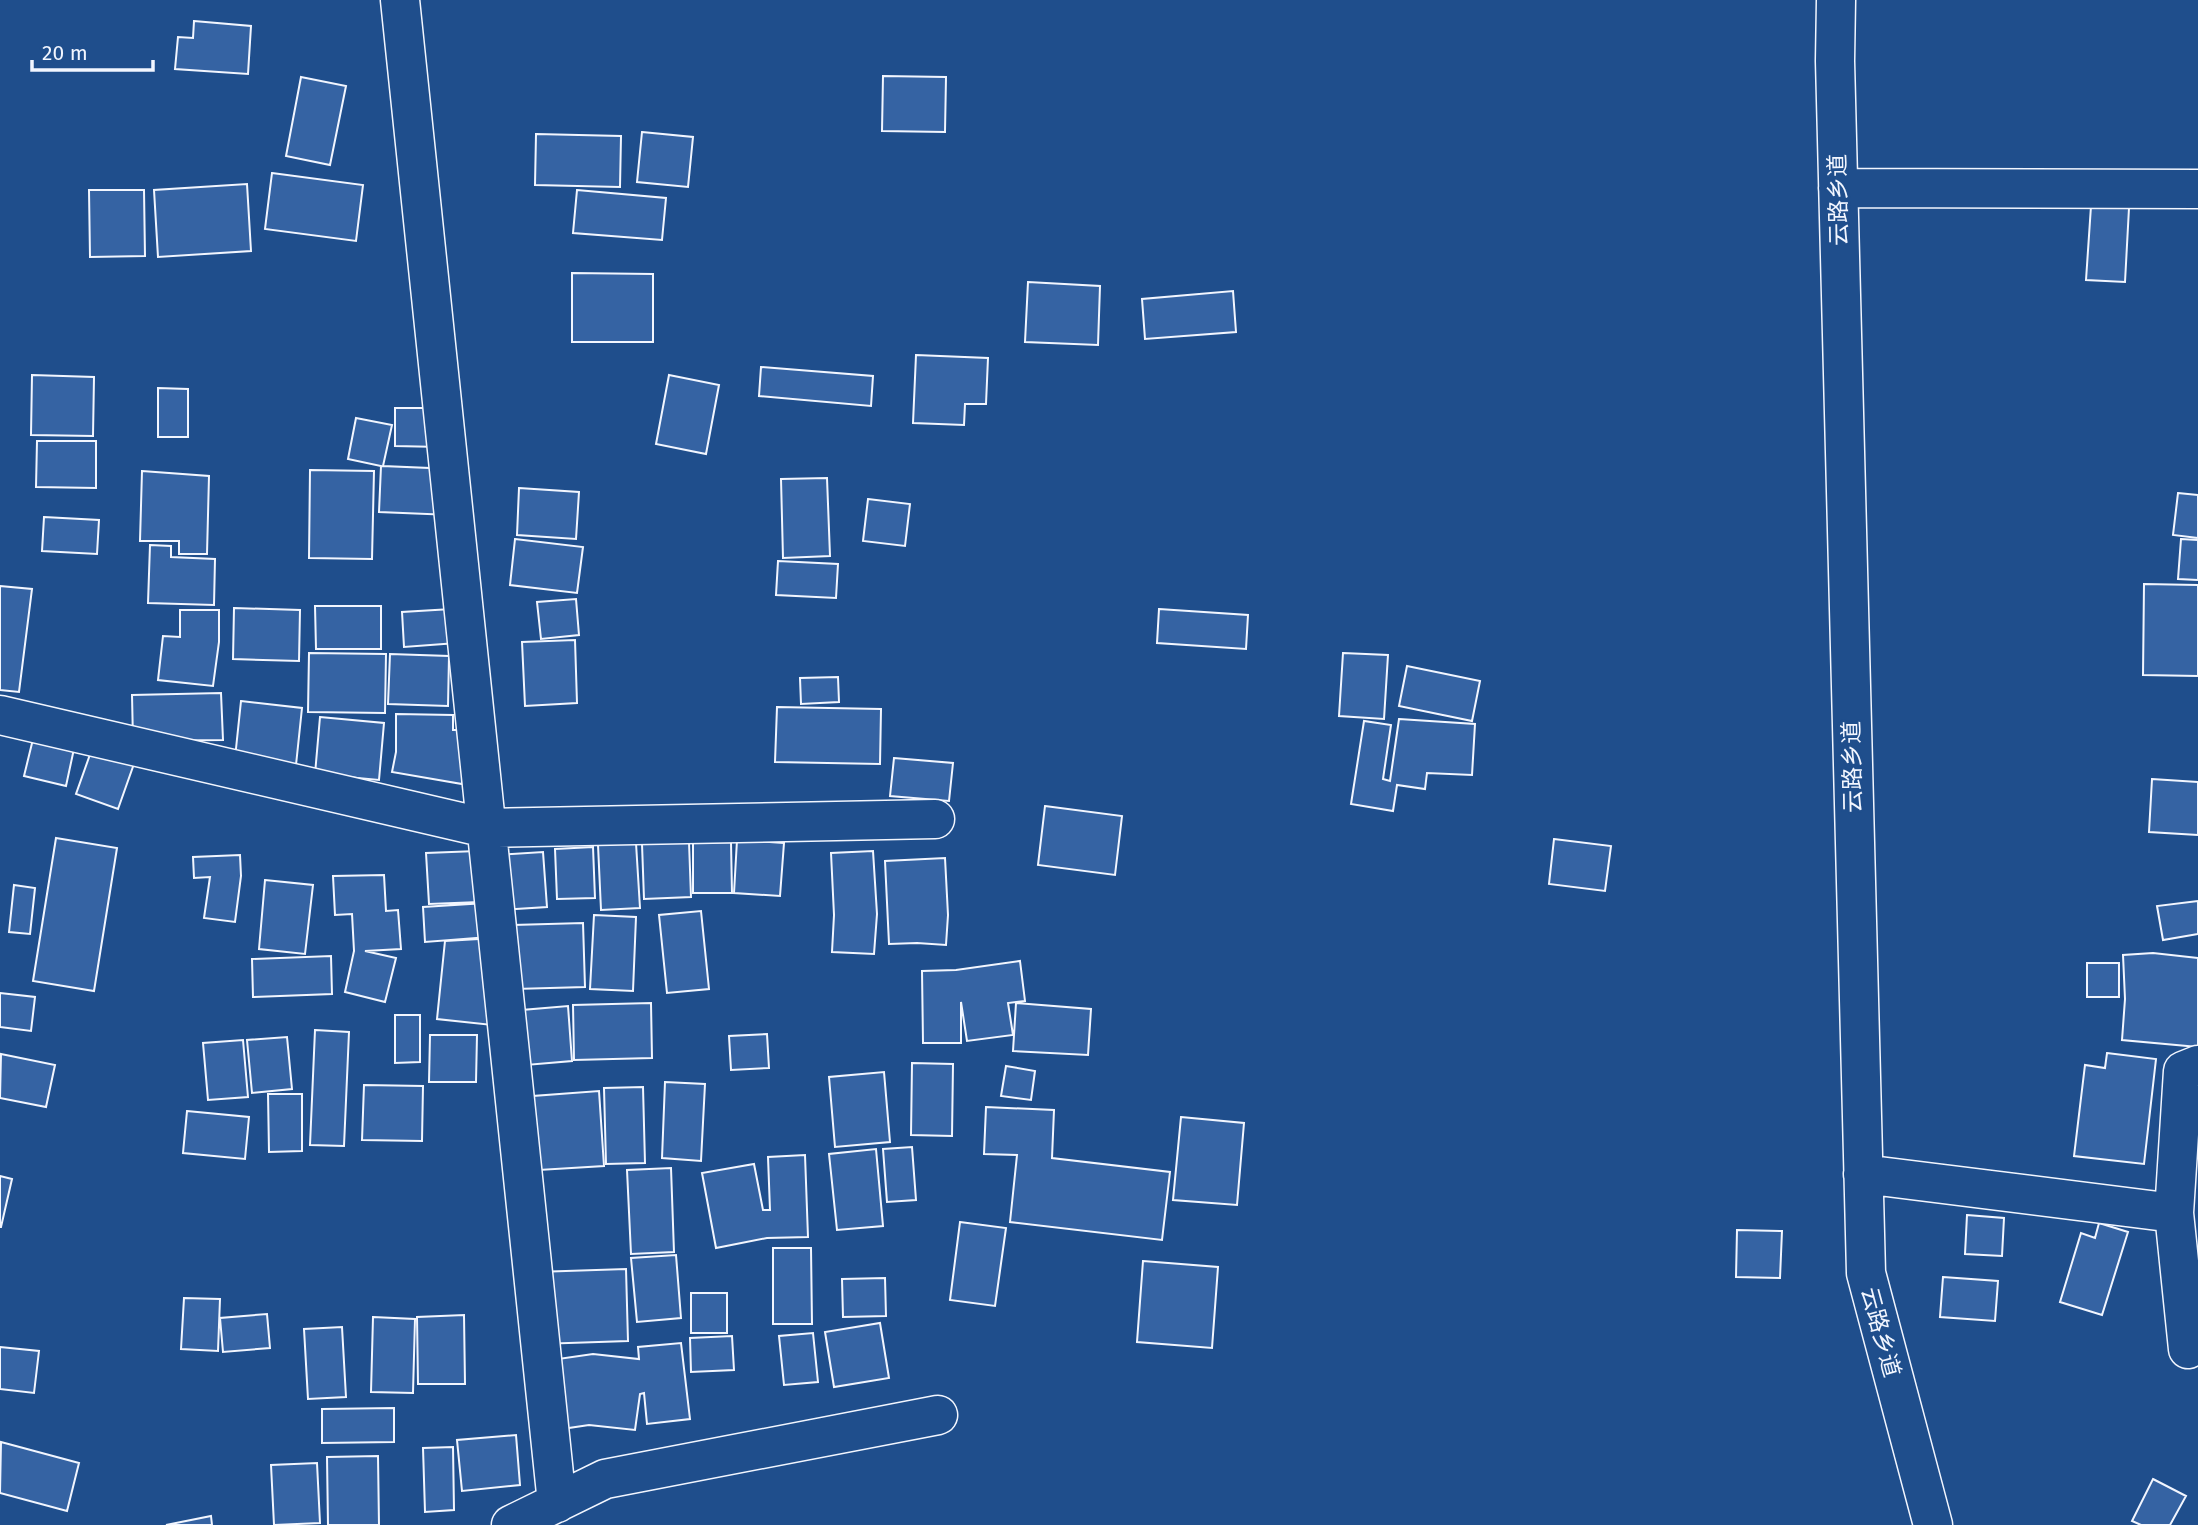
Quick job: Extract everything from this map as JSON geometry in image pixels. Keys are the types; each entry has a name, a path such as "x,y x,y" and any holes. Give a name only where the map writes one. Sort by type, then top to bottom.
{"street":[{"path":"400,0 557,1503"},
{"name":"云路乡道","path":"1836,0 1838,188 1866,1273 1933,1525"},
{"path":"1838,188 2198,188"},
{"path":"0,715 486,828 934,819"},
{"path":"2198,1065 2183,1070 2174,1213 2188,1349 2198,1341"},
{"path":"1863,1174 2174,1213"},
{"path":"511,1525 605,1479 938,1415"}],"building":[{"path":"194,21 251,26 248,74 175,69 178,37 193,38"},
{"path":"883,76 946,77 945,132 882,131"},
{"path":"301,77 346,86 330,165 286,156"},
{"path":"642,132 693,137 688,187 637,182"},
{"path":"536,134 621,136 620,187 535,185"},
{"path":"272,173 363,185 356,241 265,229"},
{"path":"247,184 251,251 158,257 154,190"},
{"path":"89,190 144,190 145,256 90,257"},
{"path":"577,190 666,198 662,240 573,233"},
{"path":"2091,206 2129,208 2125,282 2086,280"},
{"path":"572,273 653,274 653,342 572,342"},
{"path":"1028,282 1100,286 1098,345 1025,342"},
{"path":"1233,291 1236,332 1145,339 1142,299"},
{"path":"916,355 988,358 986,404 965,404 964,425 913,423"},
{"path":"761,367 873,376 871,406 759,396"},
{"path":"32,375 94,377 93,436 31,435"},
{"path":"669,375 719,385 706,454 656,444"},
{"path":"158,388 188,389 188,437 158,437"},
{"path":"395,408 442,408 441,447 395,446"},
{"path":"356,418 392,425 383,466 453,469 451,515 379,512 381,466 348,459"},
{"path":"37,441 96,441 96,488 36,487"},
{"path":"310,470 374,471 372,559 309,558"},
{"path":"142,471 209,476 207,554 179,554 179,541 140,541"},
{"path":"827,478 830,556 783,558 781,479"},
{"path":"519,488 579,492 576,539 517,535"},
{"path":"2178,493 2198,495 2198,538 2173,535"},
{"path":"868,499 910,504 905,546 863,541"},
{"path":"44,517 99,520 97,554 42,551"},
{"path":"515,539 583,547 577,593 510,585"},
{"path":"2181,539 2198,540 2198,580 2178,579"},
{"path":"150,545 171,546 171,557 215,559 214,605 148,603"},
{"path":"778,561 838,564 836,598 776,595"},
{"path":"2144,584 2198,585 2198,676 2143,675"},
{"path":"0,586 32,589 19,692 0,690"},
{"path":"576,599 579,635 541,639 537,602"},
{"path":"315,606 381,606 381,649 316,649"},
{"path":"234,608 300,610 299,661 233,659"},
{"path":"468,608 470,642 404,647 402,612"},
{"path":"1159,609 1248,615 1246,649 1157,643"},
{"path":"180,610 219,610 219,642 213,686 158,680 163,636 180,637"},
{"path":"575,640 577,703 525,706 522,642"},
{"path":"309,653 386,654 385,713 308,712"},
{"path":"1343,653 1388,655 1384,719 1339,716"},
{"path":"390,654 449,656 448,706 388,704"},
{"path":"1407,666 1480,681 1472,721 1399,706"},
{"path":"838,677 839,702 801,704 800,678"},
{"path":"221,693 223,740 133,741 132,695"},
{"path":"241,701 302,708 296,765 235,758"},
{"path":"777,707 881,709 880,764 775,762"},
{"path":"396,714 453,715 453,730 468,730 468,751 462,784 392,772 396,752"},
{"path":"320,717 384,723 379,780 315,774"},
{"path":"1399,719 1475,724 1472,775 1427,773 1425,789 1397,785 1393,811 1351,804 1364,721 1391,725 1383,779 1390,781"},
{"path":"34,735 75,744 66,786 24,776"},
{"path":"93,746 135,761 118,809 76,794"},
{"path":"894,758 953,763 949,801 890,796"},
{"path":"2152,779 2198,782 2198,835 2149,832"},
{"path":"1045,806 1122,816 1115,875 1038,865"},
{"path":"56,838 117,848 94,991 33,981"},
{"path":"1554,839 1611,846 1605,891 1549,884"},
{"path":"737,840 784,843 780,896 734,893"},
{"path":"689,842 691,897 644,899 642,844"},
{"path":"731,842 732,893 693,893 693,843"},
{"path":"636,843 640,908 601,910 598,845"},
{"path":"593,847 595,898 557,899 555,849"},
{"path":"477,851 480,902 429,904 426,853"},
{"path":"873,851 877,914 874,954 832,952 834,915 831,853"},
{"path":"543,852 547,907 502,910 498,855"},
{"path":"240,855 241,876 235,922 204,918 210,877 194,878 193,857"},
{"path":"945,858 948,915 946,945 889,944 885,861"},
{"path":"384,875 386,911 398,910 401,949 365,951 396,958 385,1002 345,992 354,951 352,914 335,915 333,876"},
{"path":"265,880 313,885 305,954 259,949"},
{"path":"14,885 35,888 30,934 9,932"},
{"path":"2198,901 2198,934 2163,940 2157,906"},
{"path":"486,903 489,937 425,942 423,907"},
{"path":"701,911 709,989 667,993 659,915"},
{"path":"594,915 636,917 633,991 590,989"},
{"path":"583,923 585,987 515,989 513,925"},
{"path":"496,938 492,1025 437,1019 445,941"},
{"path":"2153,953 2198,958 2198,1047 2122,1040 2125,999 2123,955"},
{"path":"331,956 332,994 253,997 252,959"},
{"path":"1020,961 1025,1001 1008,1003 1013,1035 967,1041 961,1002 961,1043 923,1043 922,971 956,970"},
{"path":"2087,963 2119,963 2119,997 2087,997"},
{"path":"0,993 35,997 31,1031 0,1027"},
{"path":"651,1003 652,1058 574,1060 573,1005"},
{"path":"1016,1003 1091,1009 1088,1055 1013,1051"},
{"path":"568,1006 572,1061 526,1065 522,1010"},
{"path":"395,1015 420,1015 420,1062 395,1063"},
{"path":"315,1030 349,1032 344,1146 310,1145"},
{"path":"767,1034 769,1068 731,1070 729,1036"},
{"path":"430,1035 477,1035 476,1082 429,1082"},
{"path":"287,1037 292,1089 252,1093 247,1040"},
{"path":"243,1040 248,1097 208,1100 203,1043"},
{"path":"2107,1053 2156,1059 2144,1164 2074,1156 2085,1065 2105,1068"},
{"path":"1,1054 55,1065 46,1107 0,1098"},
{"path":"912,1063 953,1064 952,1136 911,1135"},
{"path":"1006,1066 1035,1071 1031,1100 1001,1096"},
{"path":"884,1072 890,1142 835,1147 829,1077"},
{"path":"665,1082 705,1084 701,1161 662,1158"},
{"path":"364,1085 423,1086 422,1141 362,1140"},
{"path":"643,1087 645,1163 606,1164 604,1088"},
{"path":"599,1091 604,1166 539,1170 533,1096"},
{"path":"268,1094 302,1094 302,1151 269,1152"},
{"path":"986,1107 1054,1110 1052,1158 1170,1172 1162,1240 1010,1222 1017,1155 984,1154"},
{"path":"187,1111 249,1117 245,1159 183,1153"},
{"path":"1181,1117 1244,1123 1237,1205 1173,1200"},
{"path":"912,1147 916,1200 887,1202 883,1149"},
{"path":"876,1149 883,1226 837,1230 829,1154"},
{"path":"805,1155 808,1237 767,1238 716,1248 702,1173 754,1164 763,1210 770,1210 768,1157"},
{"path":"671,1168 674,1252 631,1254 627,1170"},
{"path":"0,1176 12,1179 1,1227 0,1227"},
{"path":"1967,1215 2004,1218 2002,1256 1965,1254"},
{"path":"960,1222 1006,1228 995,1306 950,1300"},
{"path":"2099,1223 2128,1232 2102,1315 2060,1302 2081,1233 2095,1238"},
{"path":"1737,1230 1782,1231 1780,1278 1736,1277"},
{"path":"773,1248 811,1248 812,1324 773,1324"},
{"path":"676,1255 681,1318 637,1322 631,1258"},
{"path":"1143,1261 1218,1267 1212,1348 1137,1342"},
{"path":"626,1269 628,1341 539,1344 536,1272"},
{"path":"1943,1277 1998,1281 1995,1321 1940,1317"},
{"path":"885,1278 886,1316 843,1317 842,1279"},
{"path":"691,1293 727,1293 727,1333 691,1333"},
{"path":"184,1298 220,1299 218,1351 181,1349"},
{"path":"267,1314 270,1348 223,1352 220,1318"},
{"path":"464,1315 465,1384 418,1384 417,1317"},
{"path":"373,1317 415,1319 413,1393 371,1392"},
{"path":"880,1323 889,1378 834,1387 825,1332"},
{"path":"342,1327 346,1397 308,1399 304,1329"},
{"path":"813,1333 818,1382 784,1385 779,1336"},
{"path":"732,1336 734,1370 691,1372 690,1338"},
{"path":"681,1343 690,1419 647,1424 644,1393 640,1394 635,1430 589,1425 555,1430 544,1361 593,1354 639,1359 638,1347"},
{"path":"0,1347 39,1351 34,1393 0,1389"},
{"path":"394,1408 394,1442 322,1443 322,1409"},
{"path":"516,1435 520,1485 462,1491 457,1440"},
{"path":"1,1442 79,1463 67,1511 0,1493"},
{"path":"453,1447 454,1510 425,1512 423,1448"},
{"path":"378,1456 379,1525 328,1525 327,1457"},
{"path":"317,1463 320,1523 274,1525 271,1465"},
{"path":"2153,1479 2186,1496 2170,1525 2141,1525 2132,1521"},
{"path":"211,1516 212,1525 166,1525"}]}
